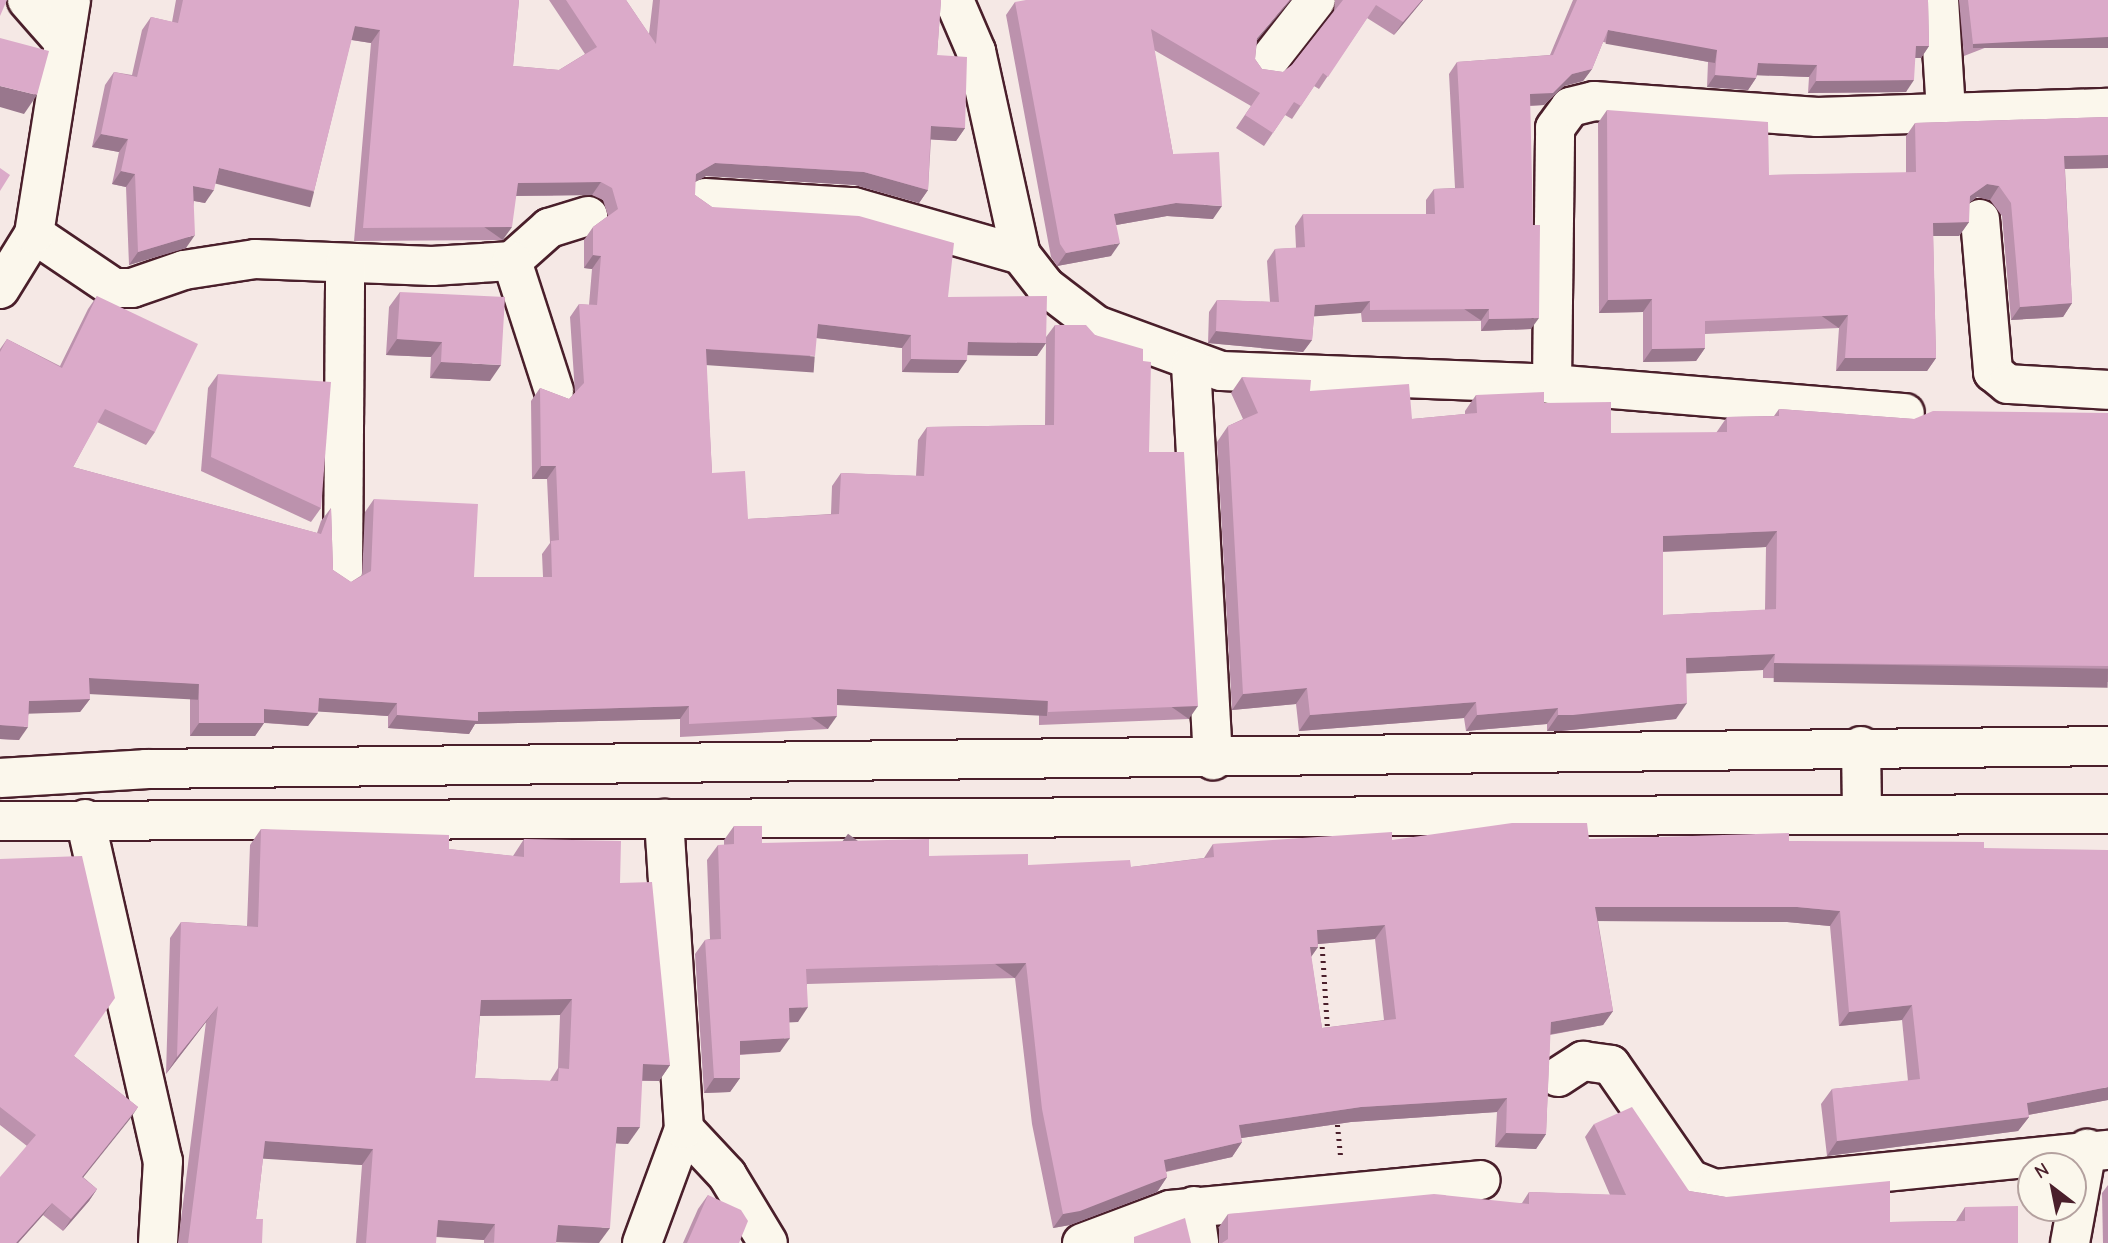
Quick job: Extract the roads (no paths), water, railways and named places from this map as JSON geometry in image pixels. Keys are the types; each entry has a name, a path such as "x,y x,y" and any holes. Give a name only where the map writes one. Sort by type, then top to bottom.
{"street":[{"path":"27,0 62,41"},
{"path":"0,289 34,234 62,41 71,0"},
{"path":"954,0 976,51 1021,254 1045,286 1096,325 1191,365 1552,384 1905,413"},
{"path":"1266,64 1316,0"},
{"path":"1939,0 1946,112"},
{"path":"1552,384 1555,128 1570,107 1594,101 1817,117 2108,108"},
{"path":"705,198 854,207 1021,254"},
{"path":"34,234 114,288 255,259 345,263 512,261 549,228 588,216"},
{"path":"1980,219 1993,372 2008,384 2108,390"},
{"path":"512,261 554,391"},
{"path":"343,573 345,263"},
{"path":"1191,365 1213,760"},
{"path":"0,778 160,769 1059,757 1213,760 1861,747 2108,746"},
{"path":"1861,747 1862,812"},
{"path":"1057,817 1059,757"},
{"path":"0,821 1862,812 2108,814"},
{"path":"642,1243 684,1129 664,819"},
{"path":"85,820 163,1161 158,1243"},
{"path":"1558,1077 1583,1061 1611,1065 1690,1179 1714,1189 2097,1150 2070,1243"},
{"path":"684,1129 727,1175 768,1243"},
{"path":"1082,1243 1120,1225 1197,1225 1345,1194 1480,1180"}]}
